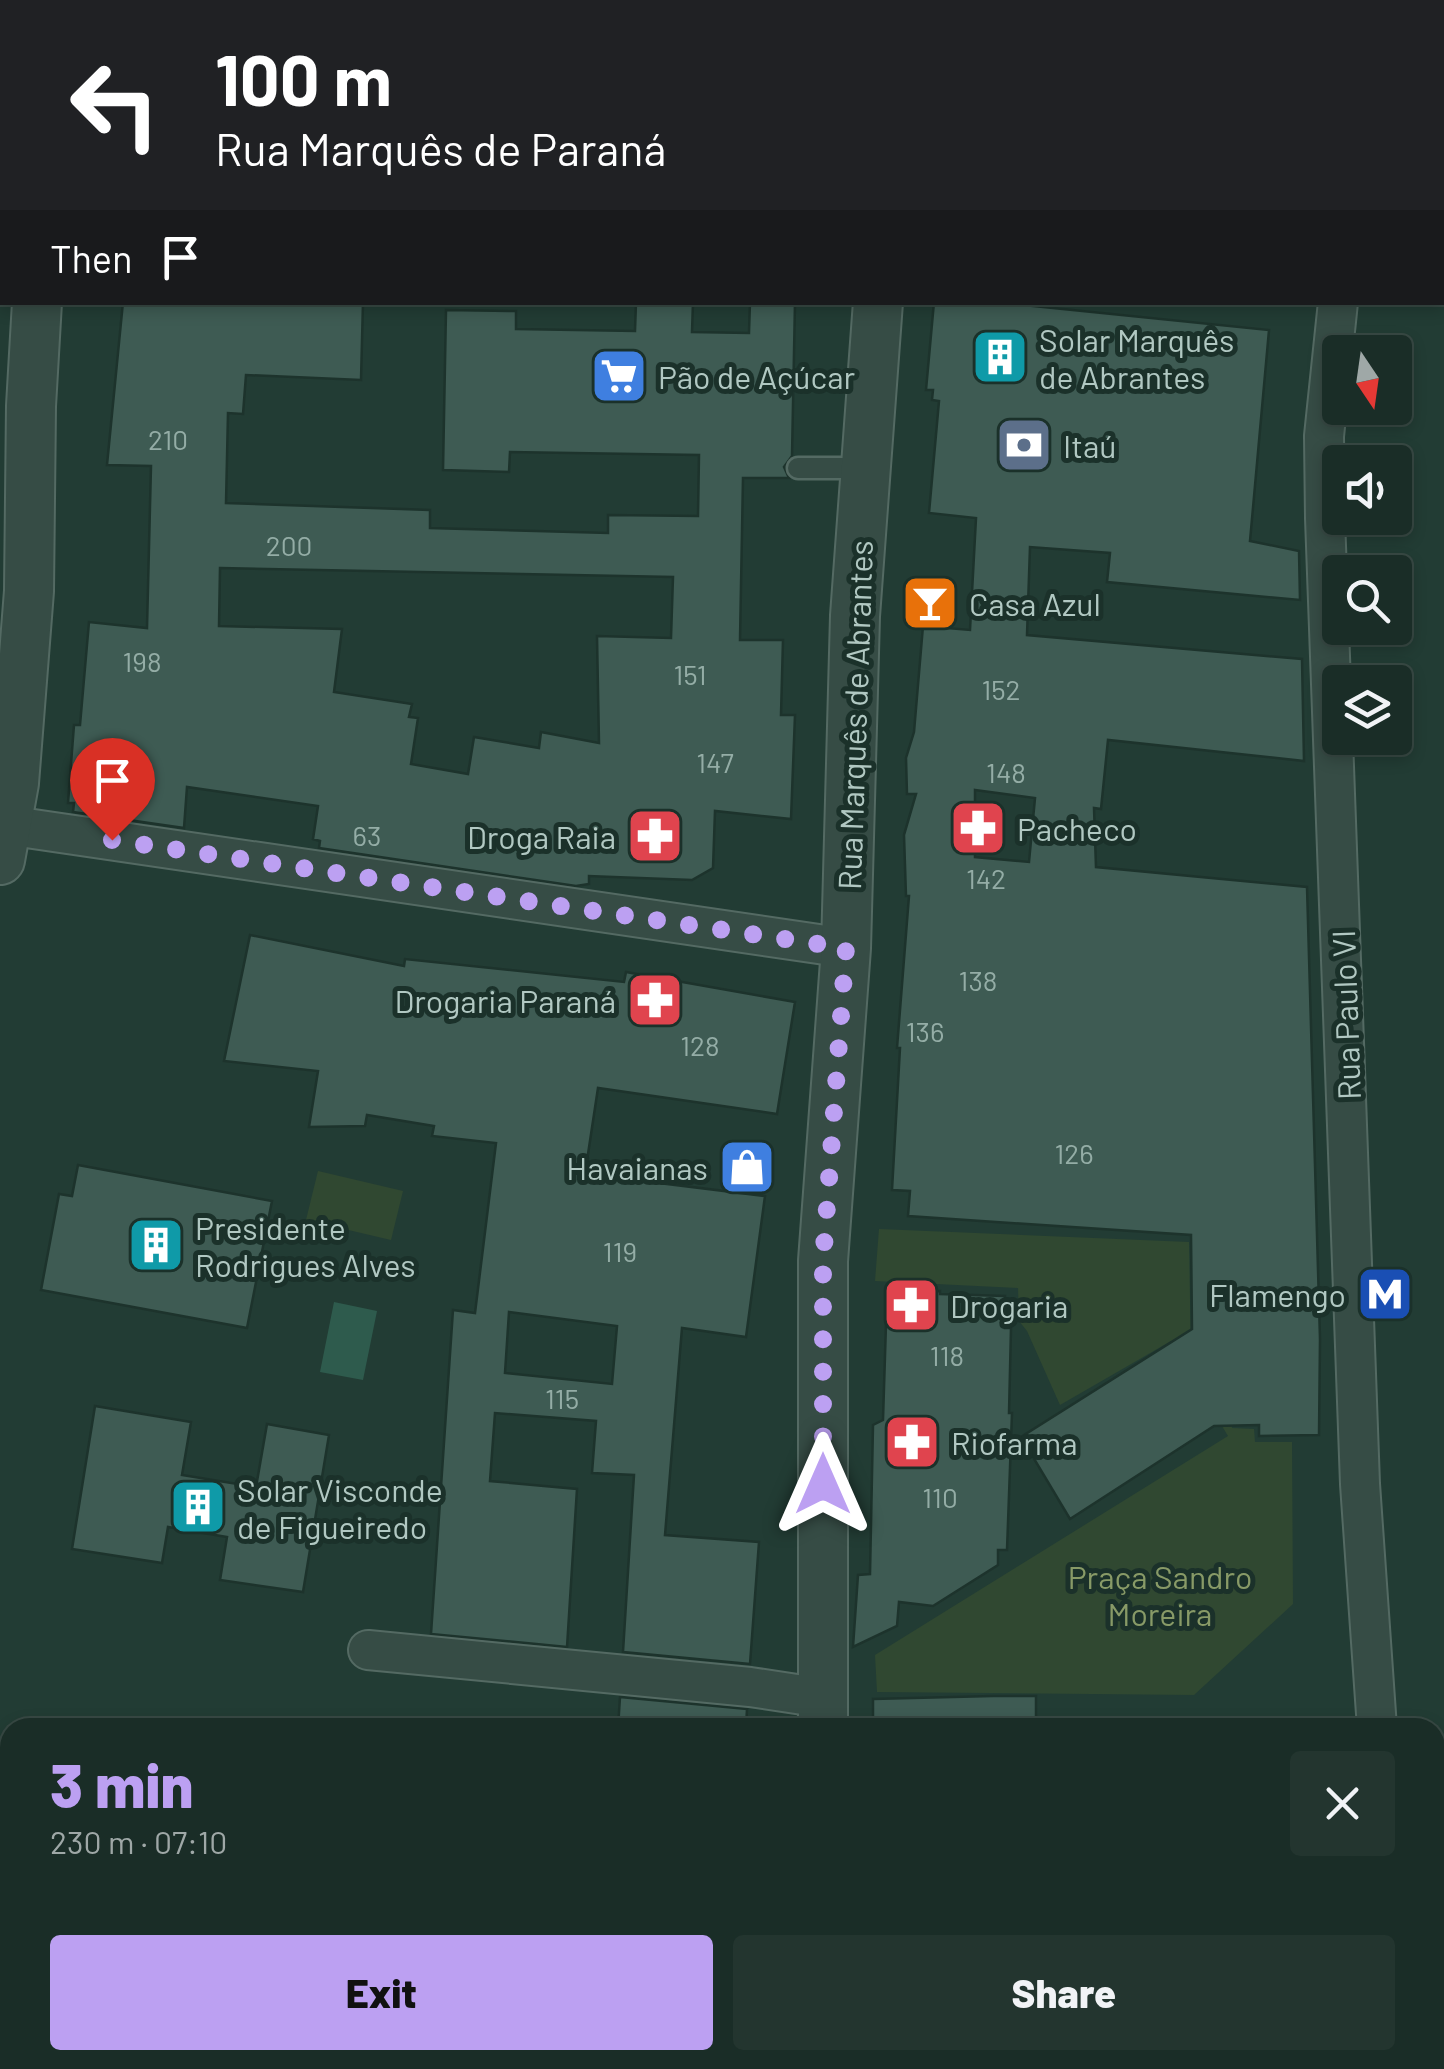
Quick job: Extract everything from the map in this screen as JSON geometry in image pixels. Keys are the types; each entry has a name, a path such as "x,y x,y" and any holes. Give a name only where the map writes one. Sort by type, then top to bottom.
{"street":[{"path":"36,305 15,401 30,592 14,784 3,843 846,948"},
{"name":"Rua Marquês de Abrantes","path":"823,1713 823,1261 846,948 854,616 878,305"},
{"name":"Rua Paulo VI","path":"1338,305 1324,436 1325,518 1360,1484 1376,1718"},
{"path":"368,1650 750,1688 823,1713"}],"lane":[{"path":"798,468 866,468"}],"green space":[{"path":"318,1171 403,1191 391,1240 306,1220"},
{"name":"Praça Sandro Moreira","path":"879,1229 1189,1242 1191,1356 1225,1357 1232,1428 1254,1429 1255,1442 1292,1442 1293,1604 1194,1695 877,1692 875,1655 1228,1436 1171,1341 1060,1405 1019,1321 1018,1288 875,1281"}],"shaded area":[{"path":"334,1302 377,1311 363,1380 320,1372"}],"building":[{"path":"123,305 363,305 361,380 246,375 243,414 228,413 226,503 430,510 430,528 608,533 608,515 698,516 699,455 510,452 509,472 443,470 446,310 516,311 516,329 635,331 636,305 693,305 692,332 749,333 750,305 795,305 792,456 784,467 789,478 743,478 740,640 783,640 781,715 795,715 791,819 715,811 713,868 692,880 589,876 589,884 576,886 319,848 320,841 313,839 318,806 187,787 184,828 73,812 74,803 68,803 74,725 80,725 89,622 147,628 151,466 107,465","holes":["220,568 673,577 671,638 597,636 599,743 541,732 539,748 474,737 468,774 411,764 418,718 409,717 412,704 334,692 342,629 219,626"]},
{"path":"934,305 1023,305 1269,330 1250,541 1299,551 1300,600 1107,582 1110,553 1030,547 1027,635 1302,659 1304,761 1108,740 1101,809 1094,808 1096,867 1307,887 1320,1339 1319,1435 1259,1436 1259,1425 1214,1426 1070,1519 1021,1437 1192,1329 1191,1235 908,1216 910,1191 892,1190 897,1048 909,896 904,835 916,794 907,794 906,758 914,732 923,626 970,630 976,518 929,513 939,401 932,400 933,390 926,390","holes":["975,790 1035,798 1029,862 975,857"]},
{"path":"250,935 404,966 405,959 624,982 626,972 795,1002 777,1114 598,1088 585,1174 765,1196 746,1337 682,1328 665,1535 759,1542 750,1664 623,1652 634,1475 592,1473 596,1421 495,1413 490,1481 577,1489 567,1647 431,1634 453,1310 475,1313 496,1143 432,1136 434,1126 367,1115 365,1126 309,1127 318,1071 224,1061","holes":["509,1312 617,1326 612,1384 505,1373"]},
{"name":"Presidente Rodrigues Alves","path":"78,1165 272,1201 247,1328 41,1290 59,1194 72,1196"},
{"path":"887,1292 1005,1296 1005,1328 1011,1328 1012,1413 1007,1550 998,1550 998,1565 933,1606 899,1602 897,1626 853,1647 858,1575 870,1574 873,1425 883,1420"},
{"name":"Solar Visconde de Figueiredo","path":"95,1406 191,1422 182,1475 256,1487 267,1424 329,1435 303,1592 220,1580 227,1537 168,1527 162,1563 72,1549"},
{"path":"1036,1696 1036,1718 873,1718 873,1699"},
{"path":"620,1697 747,1709 747,1718 619,1718"}],"place":[{"name":"Solar Marquês de Abrantes","path":"1000,357"},
{"name":"Pão de Açúcar","path":"619,376"},
{"name":"Itaú","path":"1024,445"},
{"name":"Casa Azul","path":"930,603"},
{"name":"Pacheco","path":"978,828"},
{"name":"Droga Raia","path":"655,836"},
{"name":"Drogaria Paraná","path":"655,1000"},
{"name":"Havaianas","path":"747,1167"},
{"name":"Presidente Rodrigues Alves","path":"156,1245"},
{"name":"Flamengo","path":"1385,1294"},
{"name":"Drogaria","path":"911,1305"},
{"name":"Riofarma","path":"912,1442"},
{"name":"Solar Visconde de Figueiredo","path":"198,1507"}],"route":[{"path":"112,840 846,948 823,1261 823,1484"}]}
